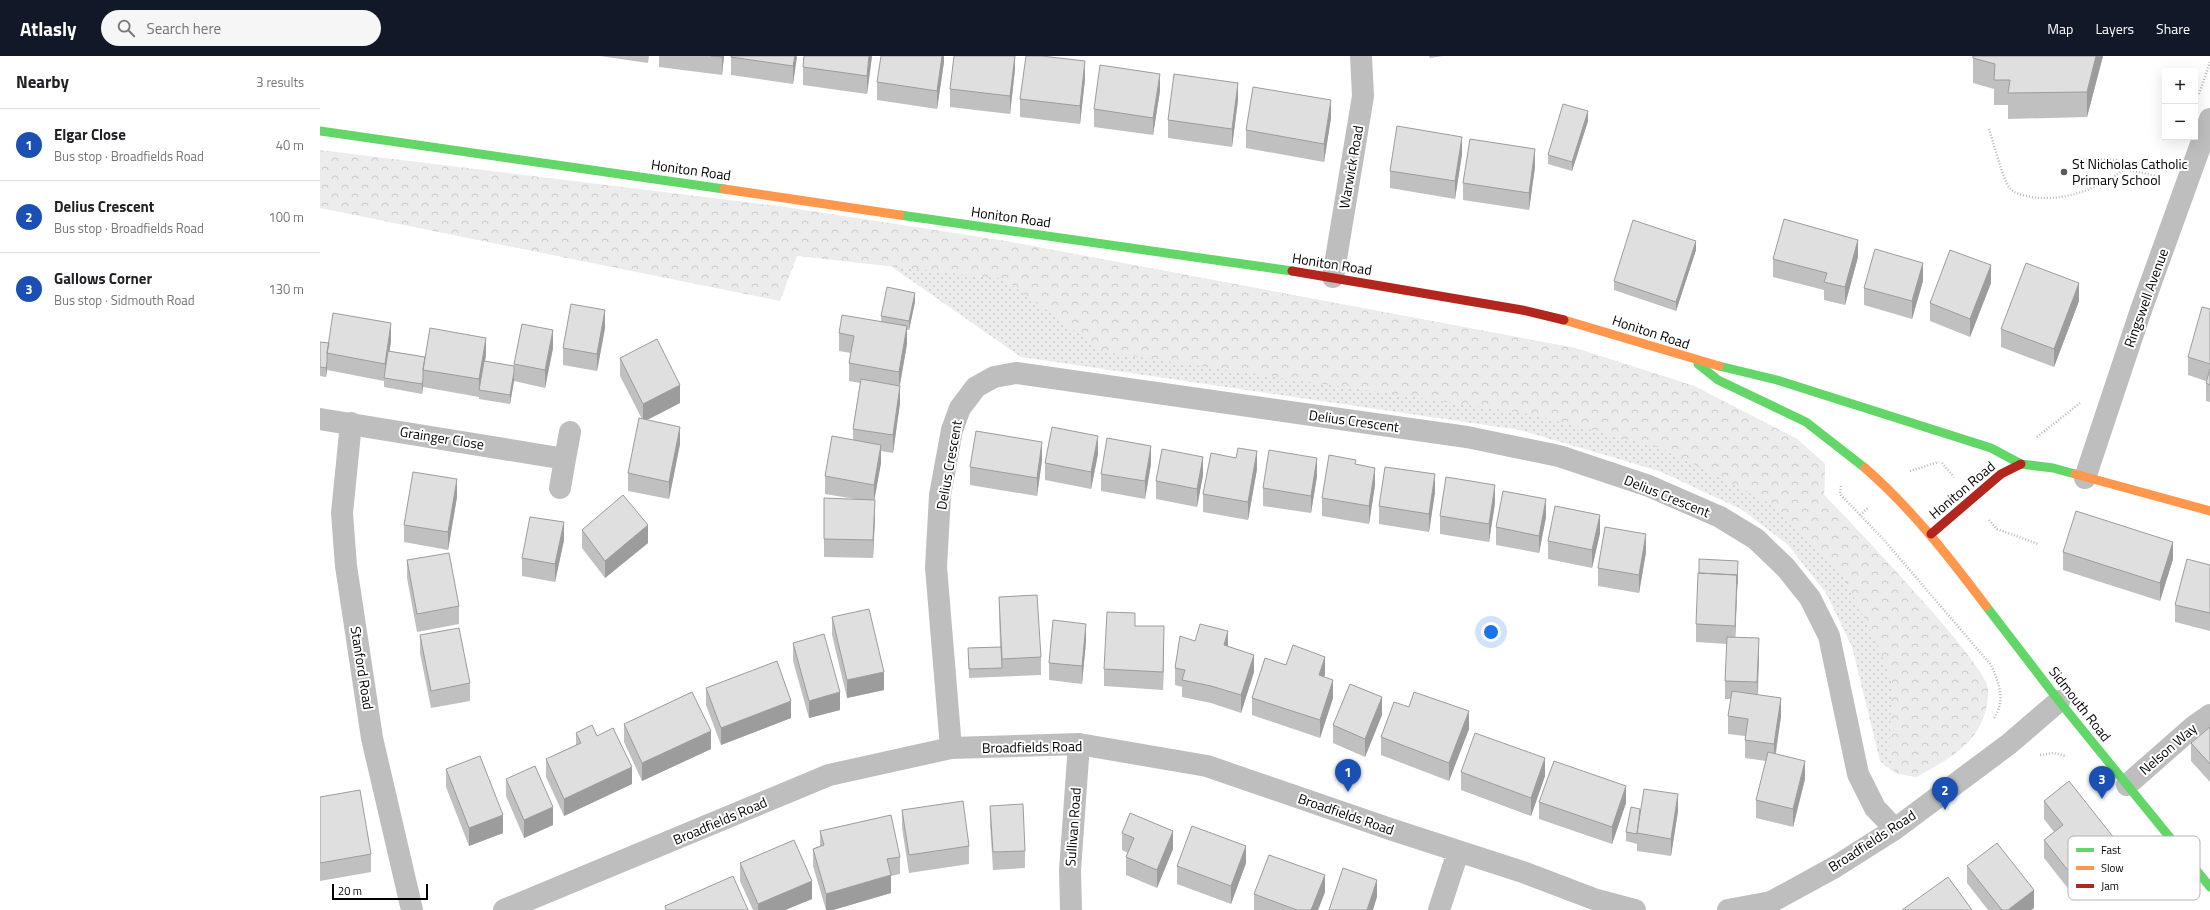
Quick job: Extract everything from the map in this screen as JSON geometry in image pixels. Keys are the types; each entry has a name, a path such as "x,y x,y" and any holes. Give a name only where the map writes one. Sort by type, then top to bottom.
{"main road":[{"name":"Honiton Road","path":"320,131 1333,278 1522,310 1591,328 1693,360 1777,380 1991,448 2021,464 2053,468 2210,511"},
{"name":"Honiton Road","path":"1693,360 1718,380 1806,422 1845,451 1888,488 1931,534 2002,474 2021,464"},
{"name":"Sidmouth Road","path":"1931,534 2059,701 2168,836"},
{"name":"Sidmouth Road","path":"2200,875 2210,887"}],"street":[{"name":"Warwick Road","path":"1333,278 1362,96 1361,56"},
{"name":"Ringswell Avenue","path":"2085,478 2138,318 2210,119"},
{"name":"Delius Crescent","path":"951,748 936,567 940,495 952,430 960,408 976,387 994,377 1016,373 1467,437 1559,456 1649,486 1720,517 1756,539 1786,568 1810,598 1829,636 1858,774 1875,808 1896,828"},
{"name":"Grainger Close","path":"320,419 565,459"},
{"name":"Stanford Road","path":"351,423 342,514 346,566 372,738 412,910"},
{"path":"560,488 570,432"},
{"name":"Broadfields Road","path":"1728,910 1773,906 1835,867 1896,828 2009,744 2059,701"},
{"name":"Nelson Way","path":"2127,785 2193,726 2210,715"},
{"name":"Broadfields Road","path":"504,910 829,774 951,748 1079,744 1207,766 1458,852 1524,872 1594,899 1635,910"},
{"name":"Sullivan Road","path":"1071,910 1070,870 1079,744"},
{"path":"1439,910 1458,852"}],"path":[{"path":"2198,97 2210,62"},
{"path":"1989,129 2009,187 2019,195 2042,198 2060,198 2091,189 2125,169"},
{"path":"2080,159 2116,160 2125,169 2155,175 2187,186"},
{"path":"2033,440 2086,399"},
{"path":"1950,435 1940,461 1908,471 1860,515 1991,665 2001,687 1999,710 1991,723"},
{"path":"1997,529 2038,544"}],"green space":[{"path":"320,150 779,206 1000,240 1575,348 1694,386 1797,439 1825,464 1824,495 1915,592 1966,652 1982,675 1988,689 1982,721 1966,744 1943,761 1916,777 1895,773 1889,754 1892,682 1877,644 1843,575 1767,502 1662,448 1529,414 1104,352 1004,279 797,256 780,301 320,208"},
{"path":"1000,240 1575,348 1694,386 1797,439 1825,464 1824,495 1915,592 1966,652 1982,675 1988,689 1982,721 1966,744 1943,761 1916,777 1895,773 1880,761 1852,647 1826,593 1788,545 1741,509 1659,471 1520,430 1021,357 872,253"}],"building":[{"path":"731,56 795,56 793,66"},
{"path":"804,56 869,56 867,76 803,67"},
{"path":"881,56 942,56 937,91 877,82"},
{"path":"954,56 1015,56 1010,96 950,89"},
{"path":"1026,56 1042,56 1085,61 1080,106 1020,99"},
{"path":"1973,56 2096,56 2087,92 2008,93 2010,80 1994,80 1995,64 1973,58"},
{"path":"1100,65 1160,74 1153,118 1094,109"},
{"path":"1174,74 1238,83 1232,129 1168,120"},
{"path":"1253,87 1331,100 1324,144 1246,130"},
{"path":"1563,104 1588,111 1572,162 1548,155"},
{"path":"1397,126 1462,137 1455,181 1390,171"},
{"path":"1470,139 1535,149 1529,193 1463,183"},
{"path":"1784,219 1858,240 1845,287 1824,282 1827,273 1773,259"},
{"path":"1633,220 1696,241 1676,302 1614,281"},
{"path":"1875,249 1923,263 1912,301 1864,288"},
{"path":"1950,250 1991,265 1970,319 1930,303"},
{"path":"2026,263 2079,283 2054,349 2001,329"},
{"path":"887,287 915,293 909,321 881,316"},
{"path":"571,304 605,310 597,354 563,348"},
{"path":"2202,307 2210,309 2210,364 2188,357"},
{"path":"333,313 391,323 385,364 327,353"},
{"path":"842,315 907,326 899,372 849,363 854,336 839,333"},
{"path":"522,324 553,330 545,370 514,364"},
{"path":"430,328 486,338 479,379 423,370"},
{"path":"657,339 680,385 643,404 620,358"},
{"path":"320,342 329,343 326,368 320,367"},
{"path":"388,351 425,357 422,384 384,378"},
{"path":"484,361 514,366 510,395 479,390"},
{"path":"2210,369 2210,385 2206,383"},
{"path":"861,379 900,386 893,435 853,429"},
{"path":"639,418 680,427 669,482 628,473"},
{"path":"1052,427 1098,436 1091,472 1045,463"},
{"path":"976,431 1042,442 1037,478 970,467"},
{"path":"832,436 881,445 874,485 825,476"},
{"path":"1107,438 1151,446 1145,481 1101,474"},
{"path":"1238,448 1257,451 1248,502 1203,494 1211,453 1236,458"},
{"path":"1162,449 1203,457 1197,489 1156,481"},
{"path":"1269,450 1317,458 1311,496 1263,488"},
{"path":"1329,455 1356,460 1355,464 1375,468 1369,506 1322,498"},
{"path":"1385,467 1435,474 1429,514 1379,506"},
{"path":"413,472 457,479 448,532 404,525"},
{"path":"1446,477 1495,485 1489,524 1440,516"},
{"path":"1503,491 1546,499 1539,536 1496,527"},
{"path":"623,495 648,525 605,561 582,530"},
{"path":"824,498 875,500 873,540 824,539"},
{"path":"1555,506 1600,515 1592,550 1548,541"},
{"path":"2076,511 2173,542 2160,583 2063,552"},
{"path":"530,517 564,522 555,564 522,558"},
{"path":"1605,527 1646,534 1639,575 1598,568"},
{"path":"449,553 459,606 417,614 407,560"},
{"path":"1699,559 1738,561 1737,584 1737,575 1699,573"},
{"path":"2187,559 2210,565 2210,613 2175,605"},
{"path":"1698,573 1737,575 1735,626 1696,624"},
{"path":"1037,595 1041,657 1002,659 999,597"},
{"path":"869,609 884,672 847,680 832,617"},
{"path":"1107,612 1135,613 1135,626 1164,626 1163,672 1104,669"},
{"path":"1053,620 1086,624 1082,666 1049,663"},
{"path":"1200,624 1228,631 1224,645 1254,655 1241,695 1211,686 1182,680 1185,670 1175,668 1180,636 1195,641"},
{"path":"459,628 470,683 431,691 420,635"},
{"path":"824,634 840,692 809,701 793,643"},
{"path":"1727,637 1759,638 1757,682 1725,681"},
{"path":"1293,645 1325,657 1319,675 1333,680 1320,720 1252,698 1265,658 1286,665"},
{"path":"1001,647 1002,668 969,669 968,648"},
{"path":"777,661 791,701 721,728 706,688"},
{"path":"1350,684 1382,697 1365,739 1333,725"},
{"path":"1732,691 1781,698 1774,744 1745,740 1748,719 1728,716"},
{"path":"692,692 711,731 642,763 624,724"},
{"path":"1414,692 1469,711 1449,763 1381,737 1394,702 1409,707"},
{"path":"592,725 597,736 613,728 632,767 564,799 546,759 581,743 576,733"},
{"path":"2210,727 2210,764 2191,743"},
{"path":"1475,733 1545,758 1531,798 1461,772"},
{"path":"1768,752 1805,761 1793,809 1756,800"},
{"path":"480,756 503,815 469,828 446,769"},
{"path":"1554,761 1626,786 1612,827 1539,802"},
{"path":"535,766 553,807 524,820 506,779"},
{"path":"2069,781 2112,836 2068,836 2068,870 2044,840 2063,825 2044,801"},
{"path":"1644,789 1678,794 1671,839 1637,833"},
{"path":"360,790 371,854 320,863 320,797"},
{"path":"963,801 969,846 909,855 902,810"},
{"path":"1023,804 1025,851 993,852 990,806"},
{"path":"1631,807 1640,809 1637,834 1626,832"},
{"path":"1130,813 1173,831 1157,870 1126,857 1134,838 1122,833"},
{"path":"891,815 900,857 887,859 891,875 826,894 813,849 824,845 820,831"},
{"path":"1192,826 1246,846 1231,886 1177,866"},
{"path":"794,840 812,881 758,904 740,863"},
{"path":"1997,843 2034,890 2008,910 2002,910 1967,866"},
{"path":"1269,855 1325,875 1311,910 1297,910 1254,894"},
{"path":"1343,868 1377,880 1367,910 1329,910"},
{"path":"733,876 748,910 666,910 665,906"},
{"path":"1948,877 1972,910 1902,910"}],"traffic: fast":[{"path":"320,131 724,189"},
{"path":"900,215 1292,271"},
{"path":"1698,364 1718,380 1806,422 1865,468"},
{"path":"1719,366 1777,380 1991,448 2021,464 2053,468 2075,474"},
{"path":"1986,606 2059,701 2169,836"},
{"path":"2200,875 2210,887"}],"traffic: slow":[{"path":"724,189 900,215"},
{"path":"1564,320 1719,366"},
{"path":"1865,468 1899,500 1929,534 1986,606"},
{"path":"2075,474 2210,511"}],"traffic: jam":[{"path":"1292,271 1522,310 1564,320"},
{"path":"1931,534 2001,474 2021,464"}],"place":[{"name":"St Nicholas Catholic Primary School","path":"2064,172"},
{"name":"Elgar Close","path":"1348,792"},
{"name":"Gallows Corner","path":"2102,799"},
{"name":"Delius Crescent","path":"1945,810"}]}
